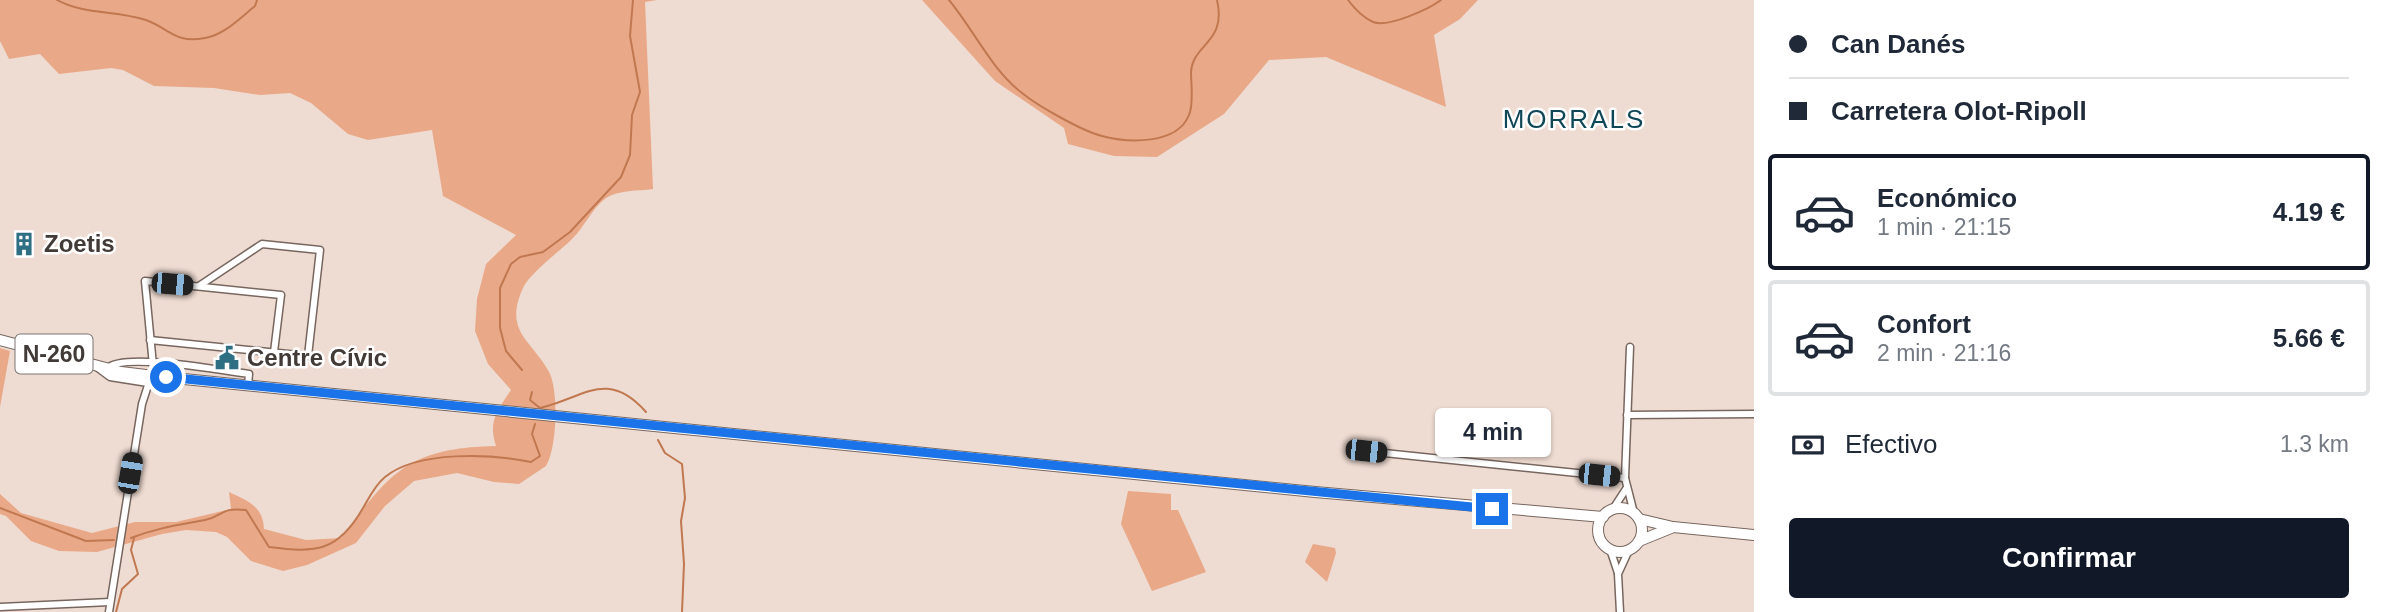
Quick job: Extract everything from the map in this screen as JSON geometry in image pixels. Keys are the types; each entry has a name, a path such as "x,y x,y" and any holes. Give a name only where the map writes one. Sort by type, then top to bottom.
{"main road":[{"name":"N-260","path":"0,340 149,377 1568,517 1602,517"},
{"path":"1599,533 1602,517 1613,509 1624,508 1636,516 1673,527 1754,535"},
{"path":"1636,516 1642,528 1639,541"},
{"name":"N-260","path":"1568,517 1589,525 1599,533 1610,549"},
{"path":"1610,549 1629,550 1658,531 1673,527"}],"street":[{"path":"150,340 308,355 320,250 262,243 199,286"},
{"path":"109,612 122,523 154,362 150,350 145,281 281,295 274,352"},
{"path":"1630,347 1625,478 1636,516"},
{"path":"143,362 150,350"},
{"path":"108,368 118,362 154,362 249,374 248,386"},
{"path":"143,362 149,377"},
{"path":"94,365 110,377 149,377"},
{"path":"1627,415 1754,414"},
{"path":"1366,451 1625,478"},
{"path":"1613,509 1626,489"},
{"path":"1610,549 1618,574 1620,612"},
{"path":"1618,574 1629,550"},
{"path":"0,607 110,602"}],"shaded area":[{"path":"0,0 657,0 645,2 653,189 616,194 601,202 576,234 526,282 518,303 518,325 549,372 554,392 553,447 546,466 519,484 494,482 457,473 414,481 385,506 356,543 307,565 283,571 251,561 227,537 216,532 186,530 162,534 97,552 59,551 31,541 6,516 0,514 0,494 21,513 92,533 135,522 176,522 231,509 229,492 257,510 264,529 306,540 341,538 374,496 405,468 422,458 442,452 496,446 494,423 498,410 511,390 488,364 475,331 477,299 486,264 516,235 443,196 432,130 368,140 348,134 311,103 290,93 260,95 214,88 154,86 123,70 111,68 59,74 40,54 9,59 0,41"},
{"path":"922,0 1478,0 1460,19 1434,35 1446,107 1326,57 1269,60 1224,114 1157,157 1114,156 1068,144 1064,128 995,81"},
{"path":"0,348 10,351 0,407"},
{"path":"1128,491 1171,494 1171,510 1178,510 1206,572 1152,591 1121,524"},
{"path":"1313,544 1335,548 1336,553 1327,582 1305,562"}],"waterway":[{"path":"57,0 78,8 146,20 187,39 212,36 225,30 255,6 257,0"},
{"path":"522,370 506,351 500,328 500,288 511,264 520,257 543,252 570,232 621,177 630,155 632,115 640,92 630,36 633,0"},
{"path":"949,0 1001,73 1029,98 1083,129 1125,140 1163,137 1183,125 1191,105 1193,62 1214,34 1219,14 1217,0"},
{"path":"1348,0 1366,18 1380,23 1408,17 1441,0"},
{"path":"532,392 530,400 540,408 595,390 619,391 646,412"},
{"path":"131,538 238,509 246,510 269,547 300,550 324,546 344,534 378,484 399,468 416,462 456,456 496,457 531,462 540,456 532,434 535,424"},
{"path":"658,440 665,453 682,464 685,498 681,521 684,564 682,612"},
{"path":"0,508 86,541 114,540"},
{"path":"116,612 122,589 138,574 131,550 134,538"}],"place":[{"name":"Zoetis","path":"24,244"},
{"name":"Centre Cívic","path":"227,358"}],"district":[{"name":"MORRALS","path":"1574,119"}],"route":[{"path":"166,377 1492,509"}]}
